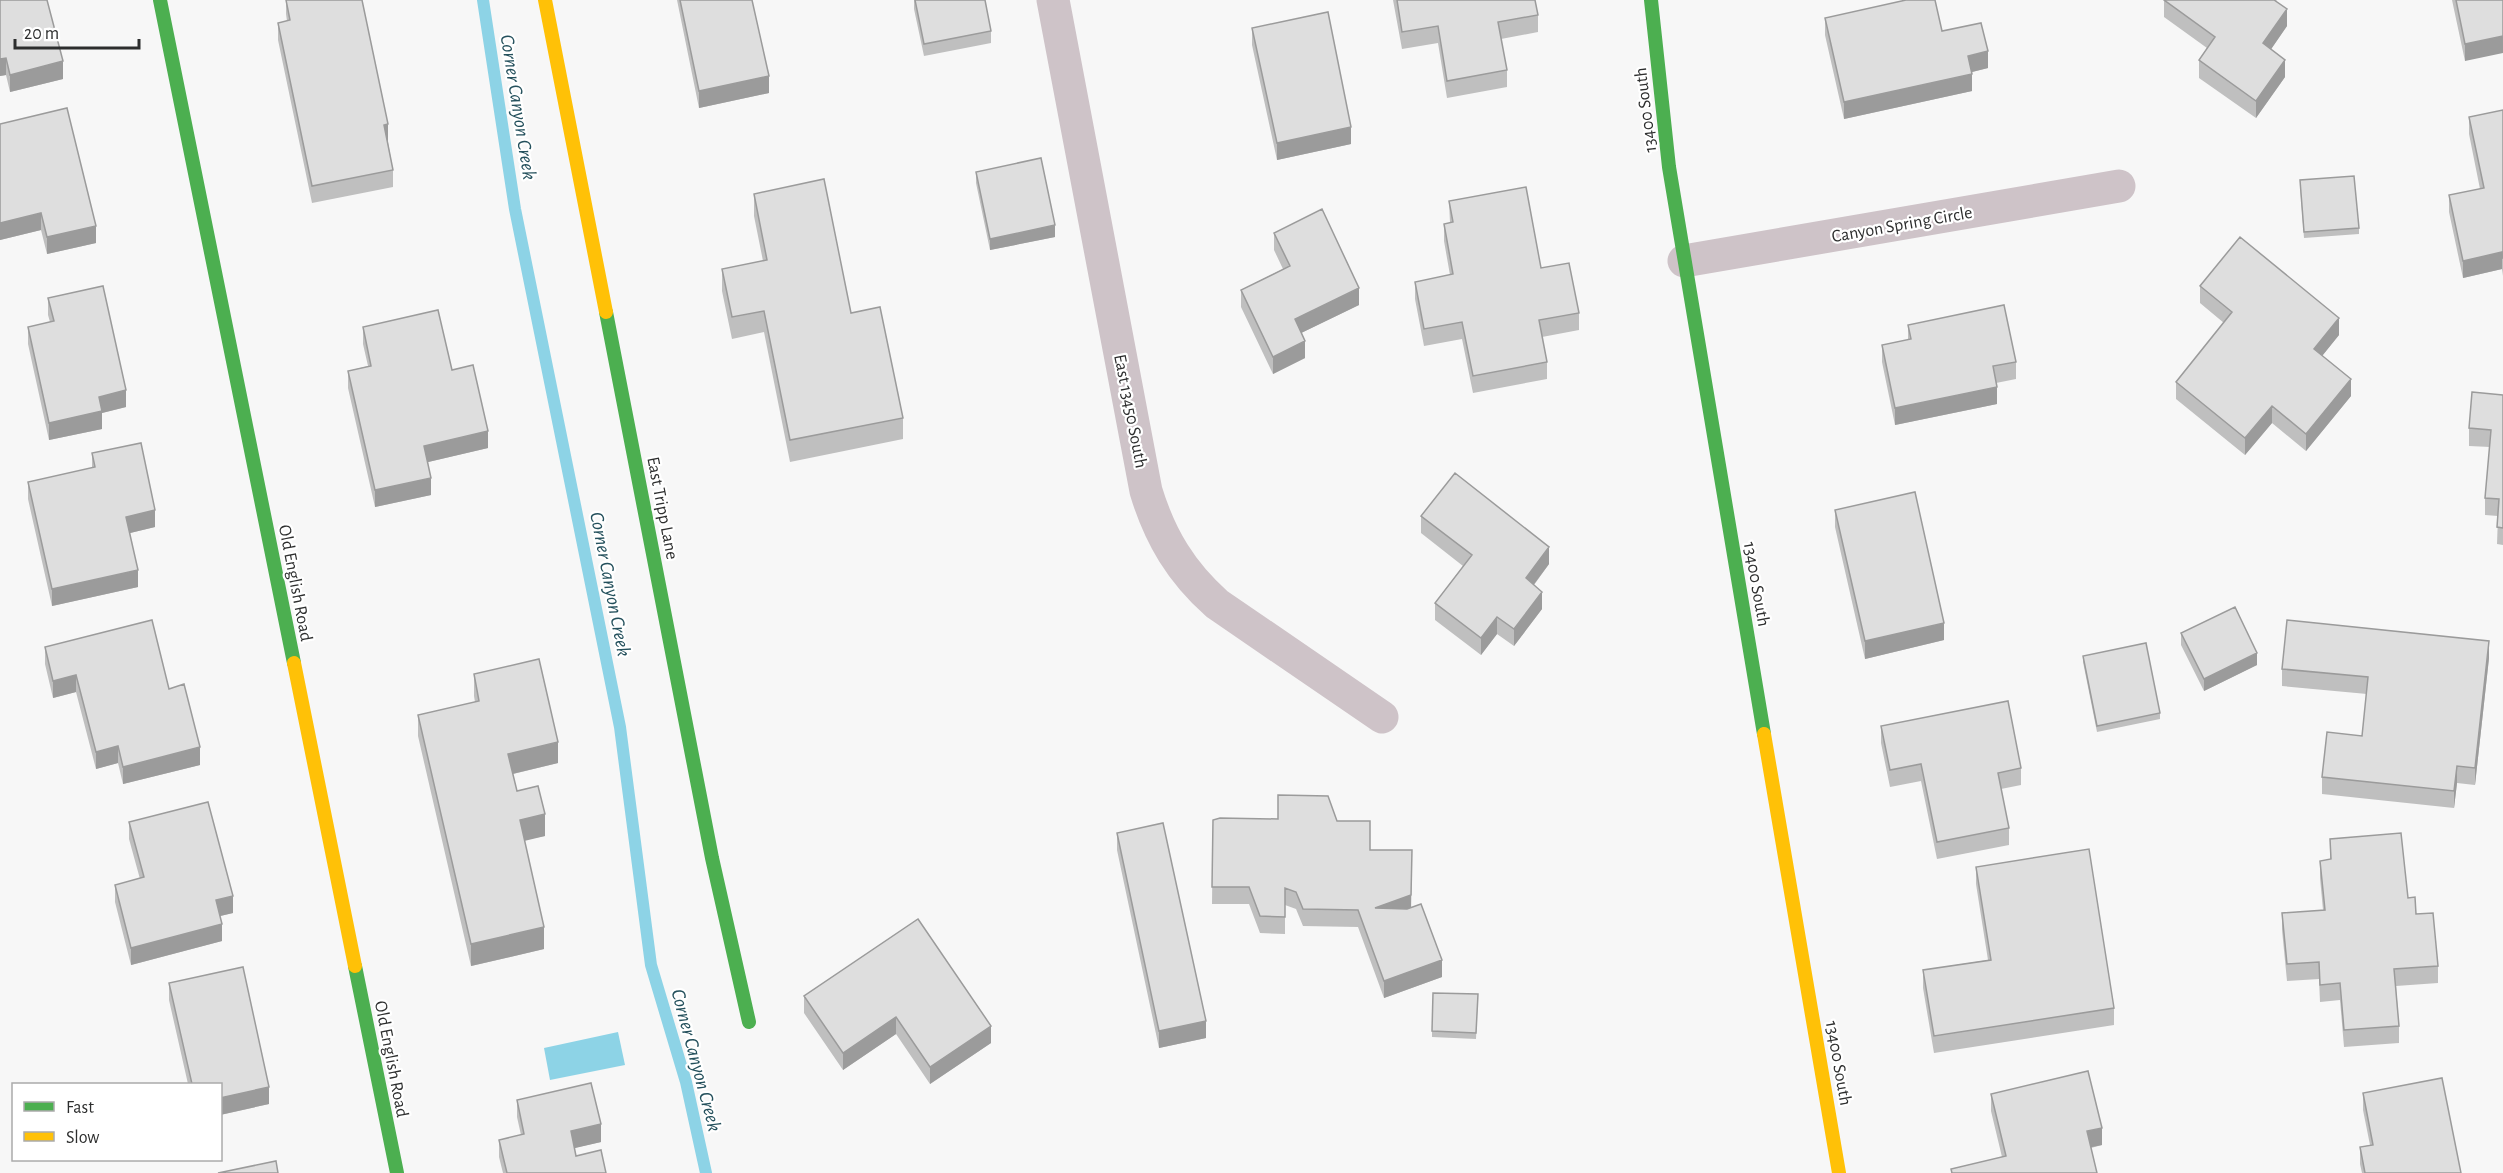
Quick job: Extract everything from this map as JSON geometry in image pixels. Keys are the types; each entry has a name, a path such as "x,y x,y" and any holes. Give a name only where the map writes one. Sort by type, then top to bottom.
{"street":[{"name":"Old English Road","path":"160,0 396,1173"},
{"name":"East Tripp Lane","path":"545,0 712,858 749,1022"},
{"name":"East 13450 South","path":"1053,0 1146,491 1165,542 1179,565 1217,604 1382,717"},
{"name":"13400 South","path":"1651,0 1659,85 1684,261 1839,1173"},
{"name":"Canyon Spring Circle","path":"1684,261 2119,186"}],"water":[{"path":"618,1032 625,1065 550,1080 544,1048"}],"building":[{"path":"0,0 47,0 63,61 10,75 6,58 0,59"},
{"path":"286,0 362,0 388,124 384,125 393,170 312,186 278,23 290,20"},
{"path":"680,0 752,0 769,76 699,91"},
{"path":"915,0 985,0 991,31 924,44"},
{"path":"1397,0 1535,0 1538,15 1498,22 1507,70 1447,81 1438,26 1402,32"},
{"path":"1906,0 1935,0 1942,31 1981,23 1988,51 1968,56 1972,74 1844,102 1825,18"},
{"path":"2164,0 2274,0 2287,9 2263,43 2285,60 2256,101 2199,60 2215,37"},
{"path":"2456,0 2503,0 2503,36 2465,44"},
{"path":"1328,12 1351,127 1277,143 1252,28"},
{"path":"67,108 96,226 47,237 41,213 0,223 0,124"},
{"path":"2503,110 2503,259 2502,252 2463,261 2449,195 2484,188 2469,117"},
{"path":"1041,158 1055,225 990,239 976,172"},
{"path":"2354,176 2359,228 2304,232 2300,180"},
{"path":"824,179 851,313 880,307 903,418 790,440 764,311 732,317 722,269 767,260 754,194"},
{"path":"1526,187 1541,268 1569,263 1579,313 1539,320 1547,362 1473,376 1462,322 1424,329 1415,282 1453,274 1444,224 1453,222 1449,201"},
{"path":"1322,209 1359,288 1295,319 1305,341 1273,357 1241,290 1290,266 1274,233"},
{"path":"2240,237 2339,318 2314,349 2351,379 2306,434 2272,406 2245,438 2176,382 2232,312 2200,286"},
{"path":"103,286 126,390 99,397 102,411 49,423 28,327 54,321 48,298"},
{"path":"2004,305 2016,362 1993,366 1997,387 1895,408 1882,345 1911,339 1908,325"},
{"path":"438,310 452,370 473,365 488,431 424,446 431,478 375,490 348,371 371,366 363,327"},
{"path":"2472,392 2503,395 2503,528 2497,527 2499,499 2485,498 2491,430 2469,428"},
{"path":"141,443 155,510 126,517 138,570 52,589 28,482 95,467 92,453"},
{"path":"1455,473 1549,547 1526,578 1542,592 1514,629 1497,617 1481,638 1435,603 1472,555 1421,516"},
{"path":"1915,492 1944,623 1865,641 1835,510"},
{"path":"2235,607 2257,653 2204,679 2181,633"},
{"path":"152,620 169,689 184,684 200,747 123,767 118,746 96,752 76,675 53,681 45,647"},
{"path":"2287,620 2489,641 2475,768 2457,766 2454,791 2322,777 2327,732 2362,736 2368,677 2282,669"},
{"path":"2146,643 2160,713 2097,726 2083,656"},
{"path":"539,659 558,742 508,754 517,791 538,786 545,814 520,820 544,927 471,944 418,715 479,701 474,674"},
{"path":"2008,701 2021,768 1998,773 2009,828 1937,842 1921,764 1890,770 1881,726"},
{"path":"1278,795 1328,796 1337,821 1370,821 1370,850 1412,850 1411,895 1375,908 1407,909 1421,904 1442,960 1384,981 1358,910 1303,909 1296,892 1285,888 1285,917 1260,916 1249,887 1212,887 1213,820 1220,818 1278,819"},
{"path":"208,802 233,896 216,900 222,924 131,948 115,885 144,877 129,822"},
{"path":"1163,823 1206,1021 1159,1031 1117,833"},
{"path":"2401,833 2408,898 2415,897 2416,914 2433,913 2438,966 2394,969 2399,1026 2344,1030 2340,983 2320,985 2319,962 2287,964 2282,913 2325,910 2320,861 2331,859 2330,839"},
{"path":"2089,849 2114,1008 1934,1036 1923,970 1991,960 1976,867"},
{"path":"918,919 991,1026 930,1067 896,1017 843,1053 804,996"},
{"path":"243,967 269,1087 222,1098 222,1083 192,1083 169,983"},
{"path":"1433,993 1478,994 1476,1033 1432,1031"},
{"path":"2088,1071 2102,1128 2087,1131 2097,1173 1952,1173 1951,1169 2006,1156 1991,1094"},
{"path":"2442,1078 2461,1173 2365,1173 2360,1147 2373,1145 2363,1093"},
{"path":"591,1083 601,1124 571,1131 576,1156 601,1150 606,1173 507,1173 499,1140 524,1134 517,1100"},
{"path":"276,1161 278,1173 218,1173"}],"waterway":[{"name":"Corner Canyon Creek","path":"483,0 515,209 620,727 651,965 686,1082 706,1173"}],"traffic: fast":[{"path":"160,0 294,663"},
{"path":"1651,0 1669,167 1764,734"},
{"path":"606,312 712,858 749,1022"},
{"path":"355,966 397,1173"}],"traffic: slow":[{"path":"545,0 606,312"},
{"path":"294,663 355,966"},
{"path":"1764,734 1839,1173"}]}
